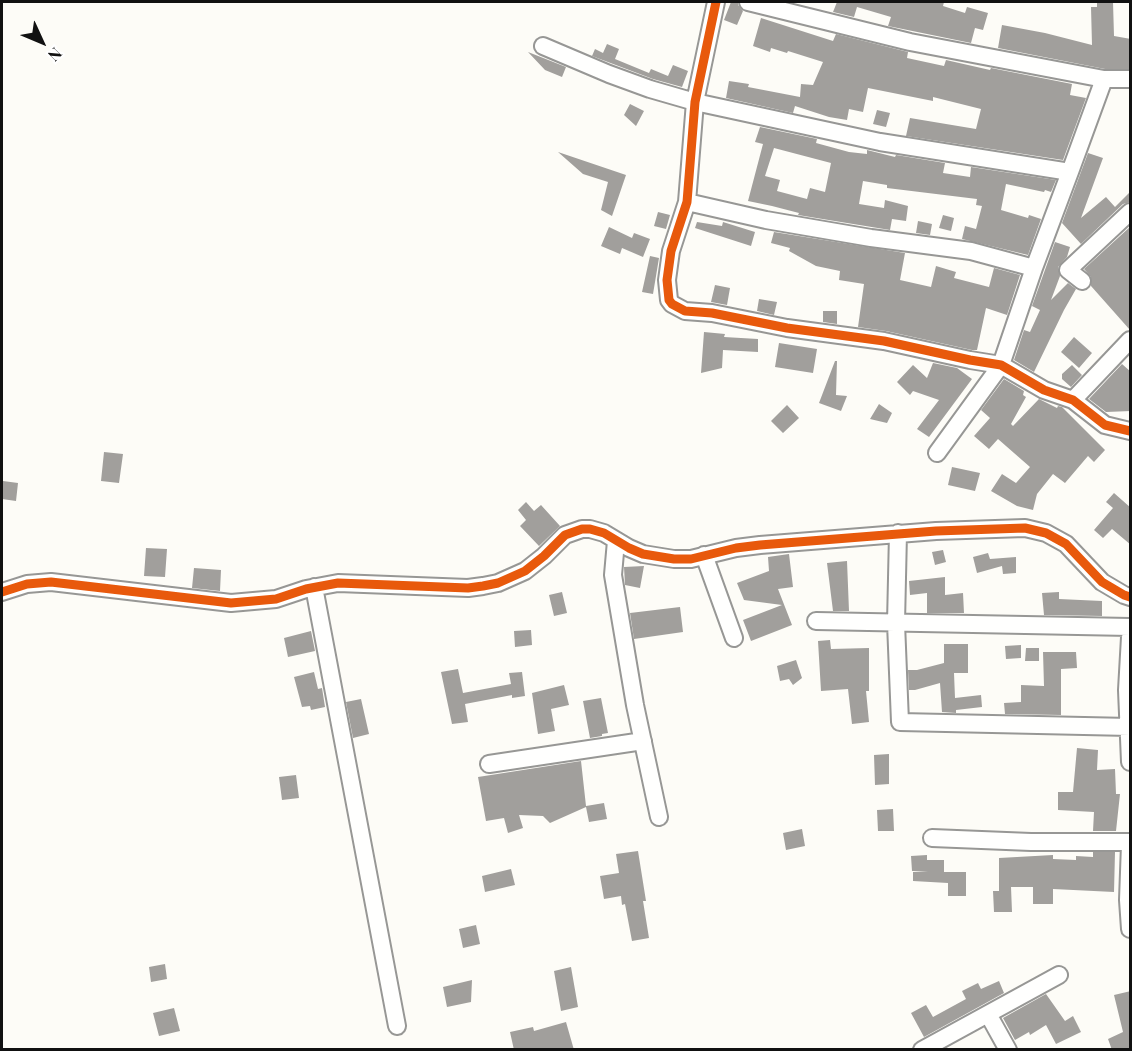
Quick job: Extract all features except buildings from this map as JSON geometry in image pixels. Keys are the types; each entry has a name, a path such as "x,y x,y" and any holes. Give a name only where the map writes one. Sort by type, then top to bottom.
{"street":[{"path":"716,2 695,102 687,201 671,252 667,280 669,300 680,309 787,328 884,341 1000,365 1044,390 1073,400 1105,425 1131,431"},
{"path":"748,2 910,42 1104,80 1131,79"},
{"path":"543,46 609,74 695,102 880,142 1070,172"},
{"path":"937,453 1000,365 1104,80"},
{"path":"687,201 766,220 871,238 971,251 1034,268"},
{"path":"1082,280 1068,270 1131,212"},
{"path":"1073,400 1131,340"},
{"path":"2,592 27,584 51,582 231,603 276,599 314,587 352,582 468,588 505,580 525,571 544,556 558,540 573,531 582,529 597,530 629,548 658,557 690,559 760,545 975,529 1035,530 1056,537 1066,544 1102,582 1131,597"},
{"path":"898,533 896,622 900,722 1130,727"},
{"path":"616,541 613,575 659,817"},
{"path":"704,555 734,638"},
{"path":"314,587 397,1026"},
{"path":"816,621 1131,627"},
{"path":"1131,637 1127,690 1131,762"},
{"path":"489,764 643,741"},
{"path":"932,838 1031,843 1131,843 1128,900 1131,929"},
{"path":"922,1050 1059,975"},
{"path":"988,1014 1008,1050"}],"cycle path":[{"path":"716,2 695,102 687,202 671,251 667,280 669,300 672,304 685,311 712,313 787,328 884,341 1001,365 1044,390 1073,400 1105,425 1130,431"},
{"path":"2,592 27,584 51,582 231,603 276,599 306,589 338,583 468,588 498,583 525,571 565,535 582,529 604,533 643,554 691,559 736,548 760,545 936,531 1025,528 1046,533 1066,544 1102,582 1130,597"}]}
